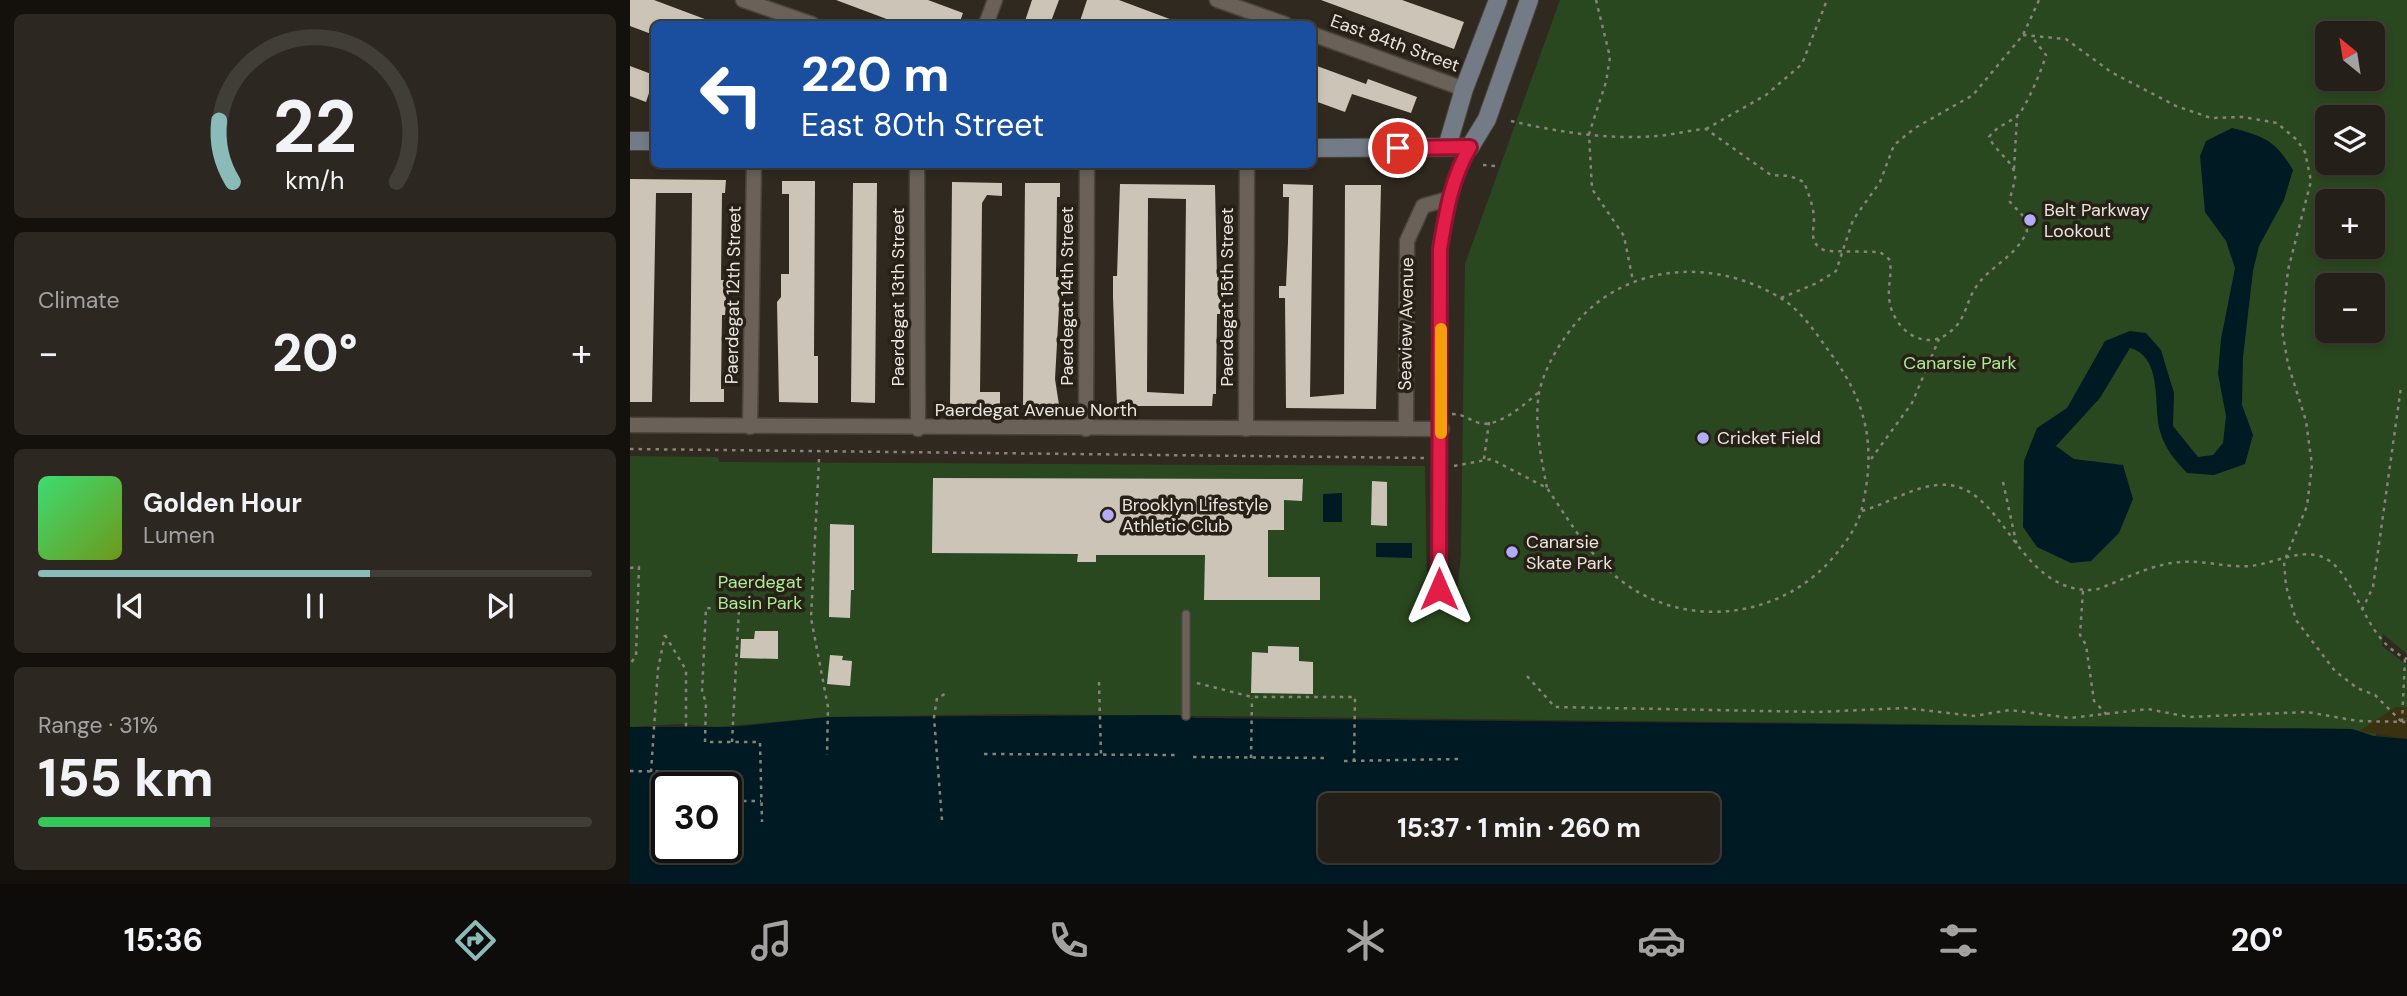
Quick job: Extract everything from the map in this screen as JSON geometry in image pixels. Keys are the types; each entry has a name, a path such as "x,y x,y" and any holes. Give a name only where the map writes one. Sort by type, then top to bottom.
{"street":[{"path":"743,0 803,21"},
{"path":"987,21 995,0"},
{"path":"1217,0 1276,21"},
{"path":"1447,148 1464,89 1498,0"},
{"name":"Seaview Avenue","path":"1439,589 1442,429 1440,249 1448,199 1460,164 1487,118 1529,0"},
{"name":"East 84th Street","path":"1316,35 1464,89"},
{"path":"630,141 651,141"},
{"path":"1316,148 1470,147"},
{"name":"Paerdegat 12th Street","path":"750,427 754,168"},
{"name":"Paerdegat 13th Street","path":"917,168 918,429"},
{"name":"Paerdegat 14th Street","path":"1086,429 1087,168"},
{"name":"Paerdegat 15th Street","path":"1246,429 1247,168"},
{"name":"Seaview Avenue","path":"1406,429 1407,241 1423,206 1448,199"},
{"name":"Paerdegat Avenue North","path":"630,425 918,429 1442,429"}],"lane":[{"path":"1186,614 1186,716"}],"path":[{"path":"1595,0 1610,57 1606,82 1588,134 1592,189 1624,236 1633,281"},
{"path":"1511,121 1552,131 1588,134 1657,136 1706,129 1766,95 1802,64 1827,0"},
{"path":"1782,298 1832,276 1853,220 1885,172 1894,145 1915,128 1973,95 2023,35 2039,0"},
{"path":"2023,35 2066,39 2111,72 2176,106 2211,118 2243,117 2277,123 2297,140 2305,152 2311,181 2288,270 2282,330 2288,364 2306,422 2312,465 2306,506 2284,570 2296,620 2335,671 2357,688 2375,695 2405,722"},
{"path":"2014,169 1998,154 1989,136 2024,109 2046,55 2032,37"},
{"path":"1706,129 1771,175 1790,176 1804,182 1814,216 1813,242 1826,251 1880,252 1889,259 1892,268 1889,295 1906,332 1915,340 1938,339 1951,332 1963,317 1975,288 2014,254 2023,240 2027,231 2025,218 2010,202 2015,180 2017,116"},
{"path":"1483,165 1496,166"},
{"path":"630,449 1423,457 1459,466 1484,459 1501,462 1547,488 1593,552 1626,585 1670,606 1710,613 1747,609 1773,601 1802,585 1825,567 1838,552 1862,511 1871,459 1866,423 1849,381 1819,338 1782,298 1728,275 1702,271 1658,274 1633,281 1595,303 1569,330 1557,348 1539,392 1537,426 1547,488"},
{"path":"1871,459 1912,403 1938,339"},
{"path":"2362,611 2373,587 2401,387"},
{"path":"1448,414 1464,414 1480,423 1489,422 1521,407 1539,392"},
{"path":"1484,459 1489,422"},
{"path":"819,459 811,618 823,666 828,707 827,755"},
{"path":"2003,482 2018,549"},
{"path":"1862,511 1926,487 1954,486 1975,495 1993,511 2018,549 2060,584 2083,591 2095,590 2166,564 2196,562 2246,566 2287,556 2309,554 2336,567 2379,639 2406,658 2405,722"},
{"path":"630,568 639,567 636,656 630,664"},
{"path":"2083,591 2080,635 2086,645 2094,701 2107,715"},
{"path":"732,742 739,609 706,608 702,692 706,702 705,742 732,742 760,742 762,822"},
{"path":"630,771 651,772 658,669 665,635 686,670 686,727"},
{"path":"1527,676 1555,707 1818,712 1905,708 1974,716 2010,710 2070,718 2148,709 2189,717 2306,712 2358,721 2405,722"},
{"path":"1186,680 1252,697 1355,697 1354,761"},
{"path":"1099,682 1101,755"},
{"path":"942,820 934,717 937,698 949,692"},
{"path":"1251,758 1252,697"},
{"path":"984,754 1180,755"},
{"path":"1193,757 1327,758"},
{"path":"1345,761 1459,758"},
{"path":"742,801 761,801"}],"green space":[{"name":"Canarsie Park","path":"1560,0 2407,0 2407,654 2383,634 2382,646 2407,665 2407,708 2396,707 2375,736 2407,739 2407,764 2352,729 1016,714 828,717 716,727 678,724 630,727 630,456 718,457 719,462 1425,466 1427,593 1454,595 1461,555 1465,264"}],"sand":[{"path":"2396,707 2407,708 2407,739 2359,731"}],"water":[{"path":"2232,128 2268,141 2281,152 2293,170 2284,200 2259,246 2253,271 2243,357 2242,405 2253,435 2245,464 2214,475 2187,473 2171,454 2162,437 2155,383 2148,361 2130,348 2100,398 2056,446 2074,459 2123,465 2133,499 2119,533 2091,561 2071,563 2037,547 2023,527 2024,461 2037,428 2067,408 2105,341 2130,331 2146,333 2161,350 2174,393 2173,426 2198,457 2213,455 2223,443 2226,416 2218,374 2221,339 2235,268 2226,241 2205,212 2200,156 2206,141"},
{"path":"1342,493 1342,522 1323,522 1323,494"},
{"path":"1376,543 1412,543 1412,558 1376,557"},
{"path":"1177,715 1195,718 2352,729 2374,736 2407,739 2407,884 630,884 630,727 732,727 828,717"}],"building":[{"path":"630,0 654,0 710,21 651,21 651,34 630,26"},
{"path":"836,0 928,0 963,13 960,21 892,21"},
{"path":"1032,0 1059,0 1051,21 1025,21"},
{"path":"1087,0 1119,0 1175,21 1080,21"},
{"path":"1321,0 1402,0 1464,22 1454,49"},
{"path":"630,66 651,74 651,94 649,93 646,102 630,96"},
{"path":"1317,66 1366,84 1368,79 1417,97 1411,113 1352,94 1345,112 1316,101"},
{"path":"630,179 726,180 725,193 722,193 721,280 725,280 726,302 725,315 722,315 721,389 724,389 724,402 690,402 692,193 656,193 652,402 630,402"},
{"path":"782,181 815,181 814,356 818,356 818,403 779,402 777,302 781,297 781,274 789,274 789,194 782,194"},
{"path":"952,182 1002,183 1002,196 987,195 982,203 980,392 1000,392 1000,406 950,404"},
{"path":"853,183 877,183 875,403 851,402"},
{"path":"1025,183 1060,183 1060,197 1057,197 1056,277 1060,277 1060,289 1055,379 1059,405 1023,405"},
{"path":"1120,184 1215,185 1217,277 1221,277 1221,291 1220,314 1217,314 1216,394 1213,394 1212,406 1117,406 1113,276 1117,276","holes":["1148,198 1186,199 1184,394 1147,392"]},
{"path":"1283,184 1313,185 1310,397 1344,394 1345,185 1381,185 1376,409 1286,408 1285,298 1279,298 1279,286 1286,286 1289,197 1283,197"},
{"name":"Brooklyn Lifestyle Athletic Club","path":"933,478 1303,479 1302,501 1284,500 1284,530 1268,530 1268,577 1320,577 1320,600 1204,600 1205,555 1096,555 1096,562 1077,562 1078,554 932,553"},
{"path":"1372,481 1387,482 1387,526 1371,525"},
{"path":"830,524 854,525 854,590 851,590 850,618 829,617"},
{"path":"755,631 778,631 778,659 740,658 741,639 754,639"},
{"path":"1268,646 1299,647 1299,661 1313,662 1313,694 1251,693 1252,652 1268,653"},
{"path":"830,655 843,656 842,660 852,661 850,686 827,684"}],"slow traffic":[{"path":"1441,329 1441,433"}],"place":[{"name":"Belt Parkway Lookout","path":"2030,220"},
{"name":"Cricket Field","path":"1703,438"},
{"name":"Brooklyn Lifestyle Athletic Club","path":"1108,515"},
{"name":"Canarsie Skate Park","path":"1512,552"}],"route":[{"path":"1398,148 1470,147 1460,164 1448,199 1440,249 1442,414 1439,589"}],"park label":[{"name":"Paerdegat Basin Park","path":"760,592"}]}
